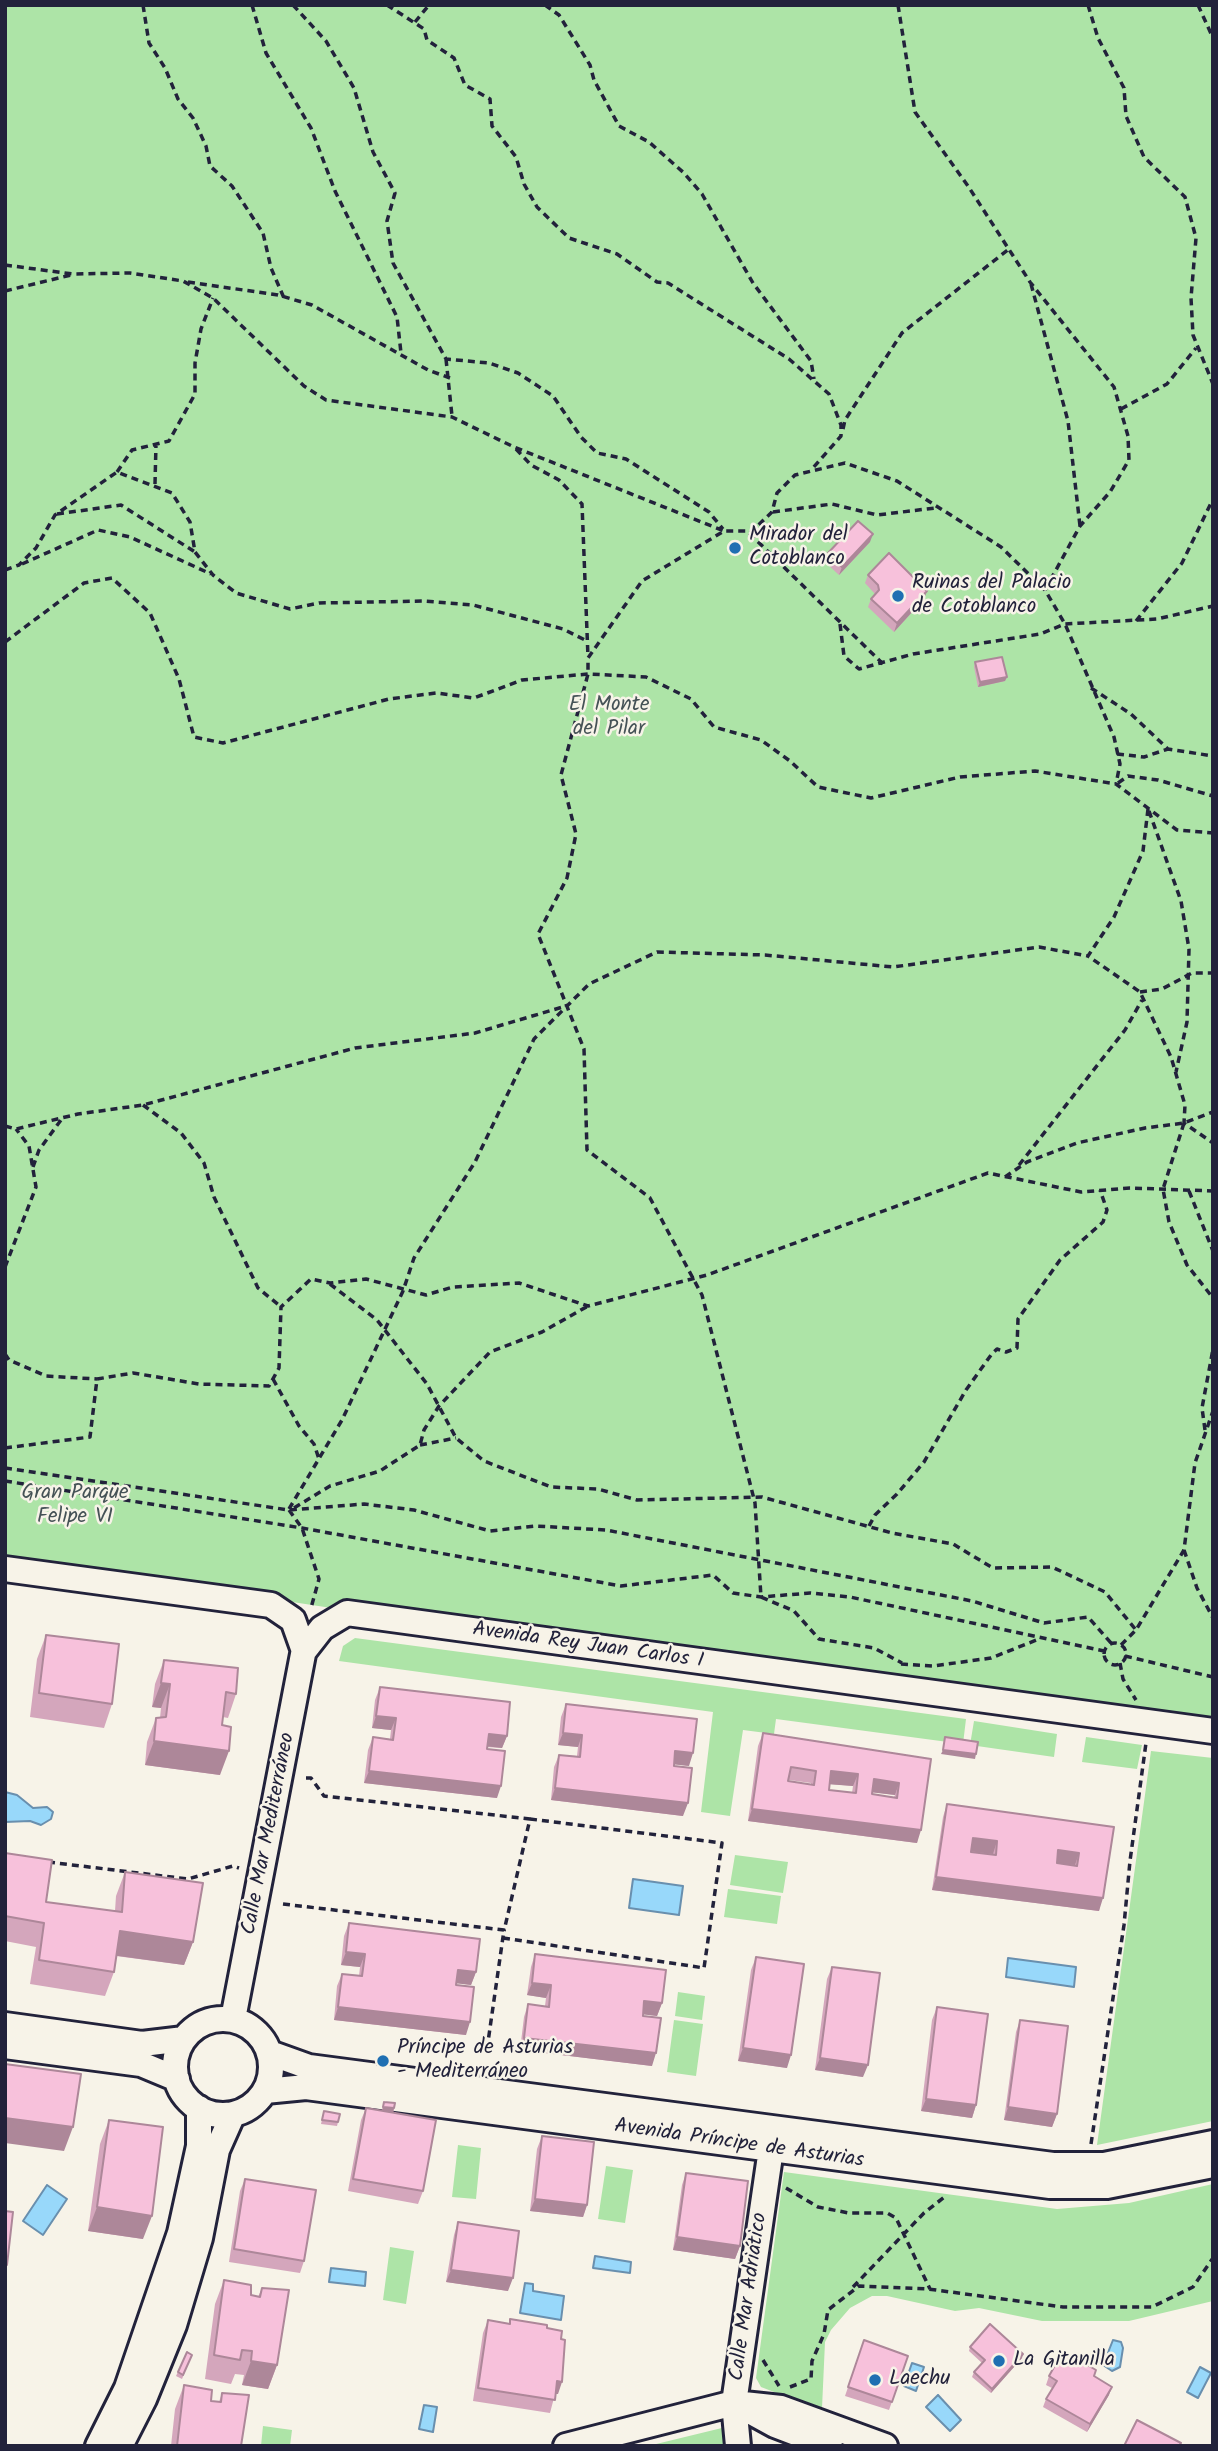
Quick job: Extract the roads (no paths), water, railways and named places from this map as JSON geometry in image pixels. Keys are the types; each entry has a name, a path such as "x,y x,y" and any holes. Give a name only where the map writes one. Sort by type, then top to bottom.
{"street":[{"path":"5,1569 271,1605 293,1620 304,1650"},
{"name":"Avenida Rey Juan Carlos I","path":"304,1650 322,1628 347,1613 1213,1731"},
{"name":"Calle Mar Mediterráneo","path":"233,2019 304,1650"},
{"path":"233,2019 256,2031 270,2053 271,2073 265,2091 257,2102 233,2114 210,2113 189,2100 177,2079 177,2052 184,2039 205,2022 233,2019"},
{"path":"5,2025 142,2044 184,2039"},
{"path":"5,2046 141,2064 177,2079"},
{"name":"Avenida Príncipe de Asturias","path":"270,2053 309,2067 1053,2165 1104,2165 1213,2143"},
{"name":"Avenida Príncipe de Asturias","path":"265,2091 306,2087 1050,2186 1107,2186 1213,2165"},
{"path":"98,2446 127,2388 180,2233 199,2146 199,2108"},
{"path":"120,2446 145,2399 174,2325 200,2238 217,2150 233,2114"},
{"name":"Calle Mar Adriático","path":"738,2446 734,2403 771,2149"},
{"path":"566,2446 734,2403 781,2408 885,2446"},
{"path":"734,2403 775,2426 830,2446"}],"water":[{"path":"5,1792 17,1795 33,1808 47,1807 53,1812 51,1819 41,1825 30,1821 5,1822"},
{"path":"633,1879 683,1886 679,1915 629,1908"},
{"path":"1008,1958 1076,1967 1074,1987 1006,1977"},
{"path":"47,2185 67,2199 43,2235 23,2221"},
{"path":"595,2256 631,2262 630,2273 593,2268"},
{"path":"331,2268 366,2272 365,2286 329,2282"},
{"path":"525,2283 533,2284 533,2291 564,2296 561,2320 520,2313"},
{"path":"1113,2340 1121,2342 1123,2348 1120,2367 1112,2371 1103,2365"},
{"path":"912,2363 924,2367 916,2391 904,2386"},
{"path":"1200,2367 1211,2373 1198,2398 1187,2392"},
{"path":"938,2395 961,2420 950,2431 926,2407"},
{"path":"424,2405 437,2407 433,2432 419,2429"}],"place":[{"name":"Mirador del Cotoblanco","path":"735,548"},
{"name":"Ruinas del Palacio de Cotoblanco","path":"898,596"},
{"name":"Príncipe de Asturias - Mediterráneo","path":"383,2061"},
{"name":"La Gitanilla","path":"999,2361"},
{"name":"Laechu","path":"875,2380"}],"park label":[{"name":"El Monte del Pilar","path":"609,718"},
{"name":"Gran Parque Felipe VI","path":"75,1506"}]}
